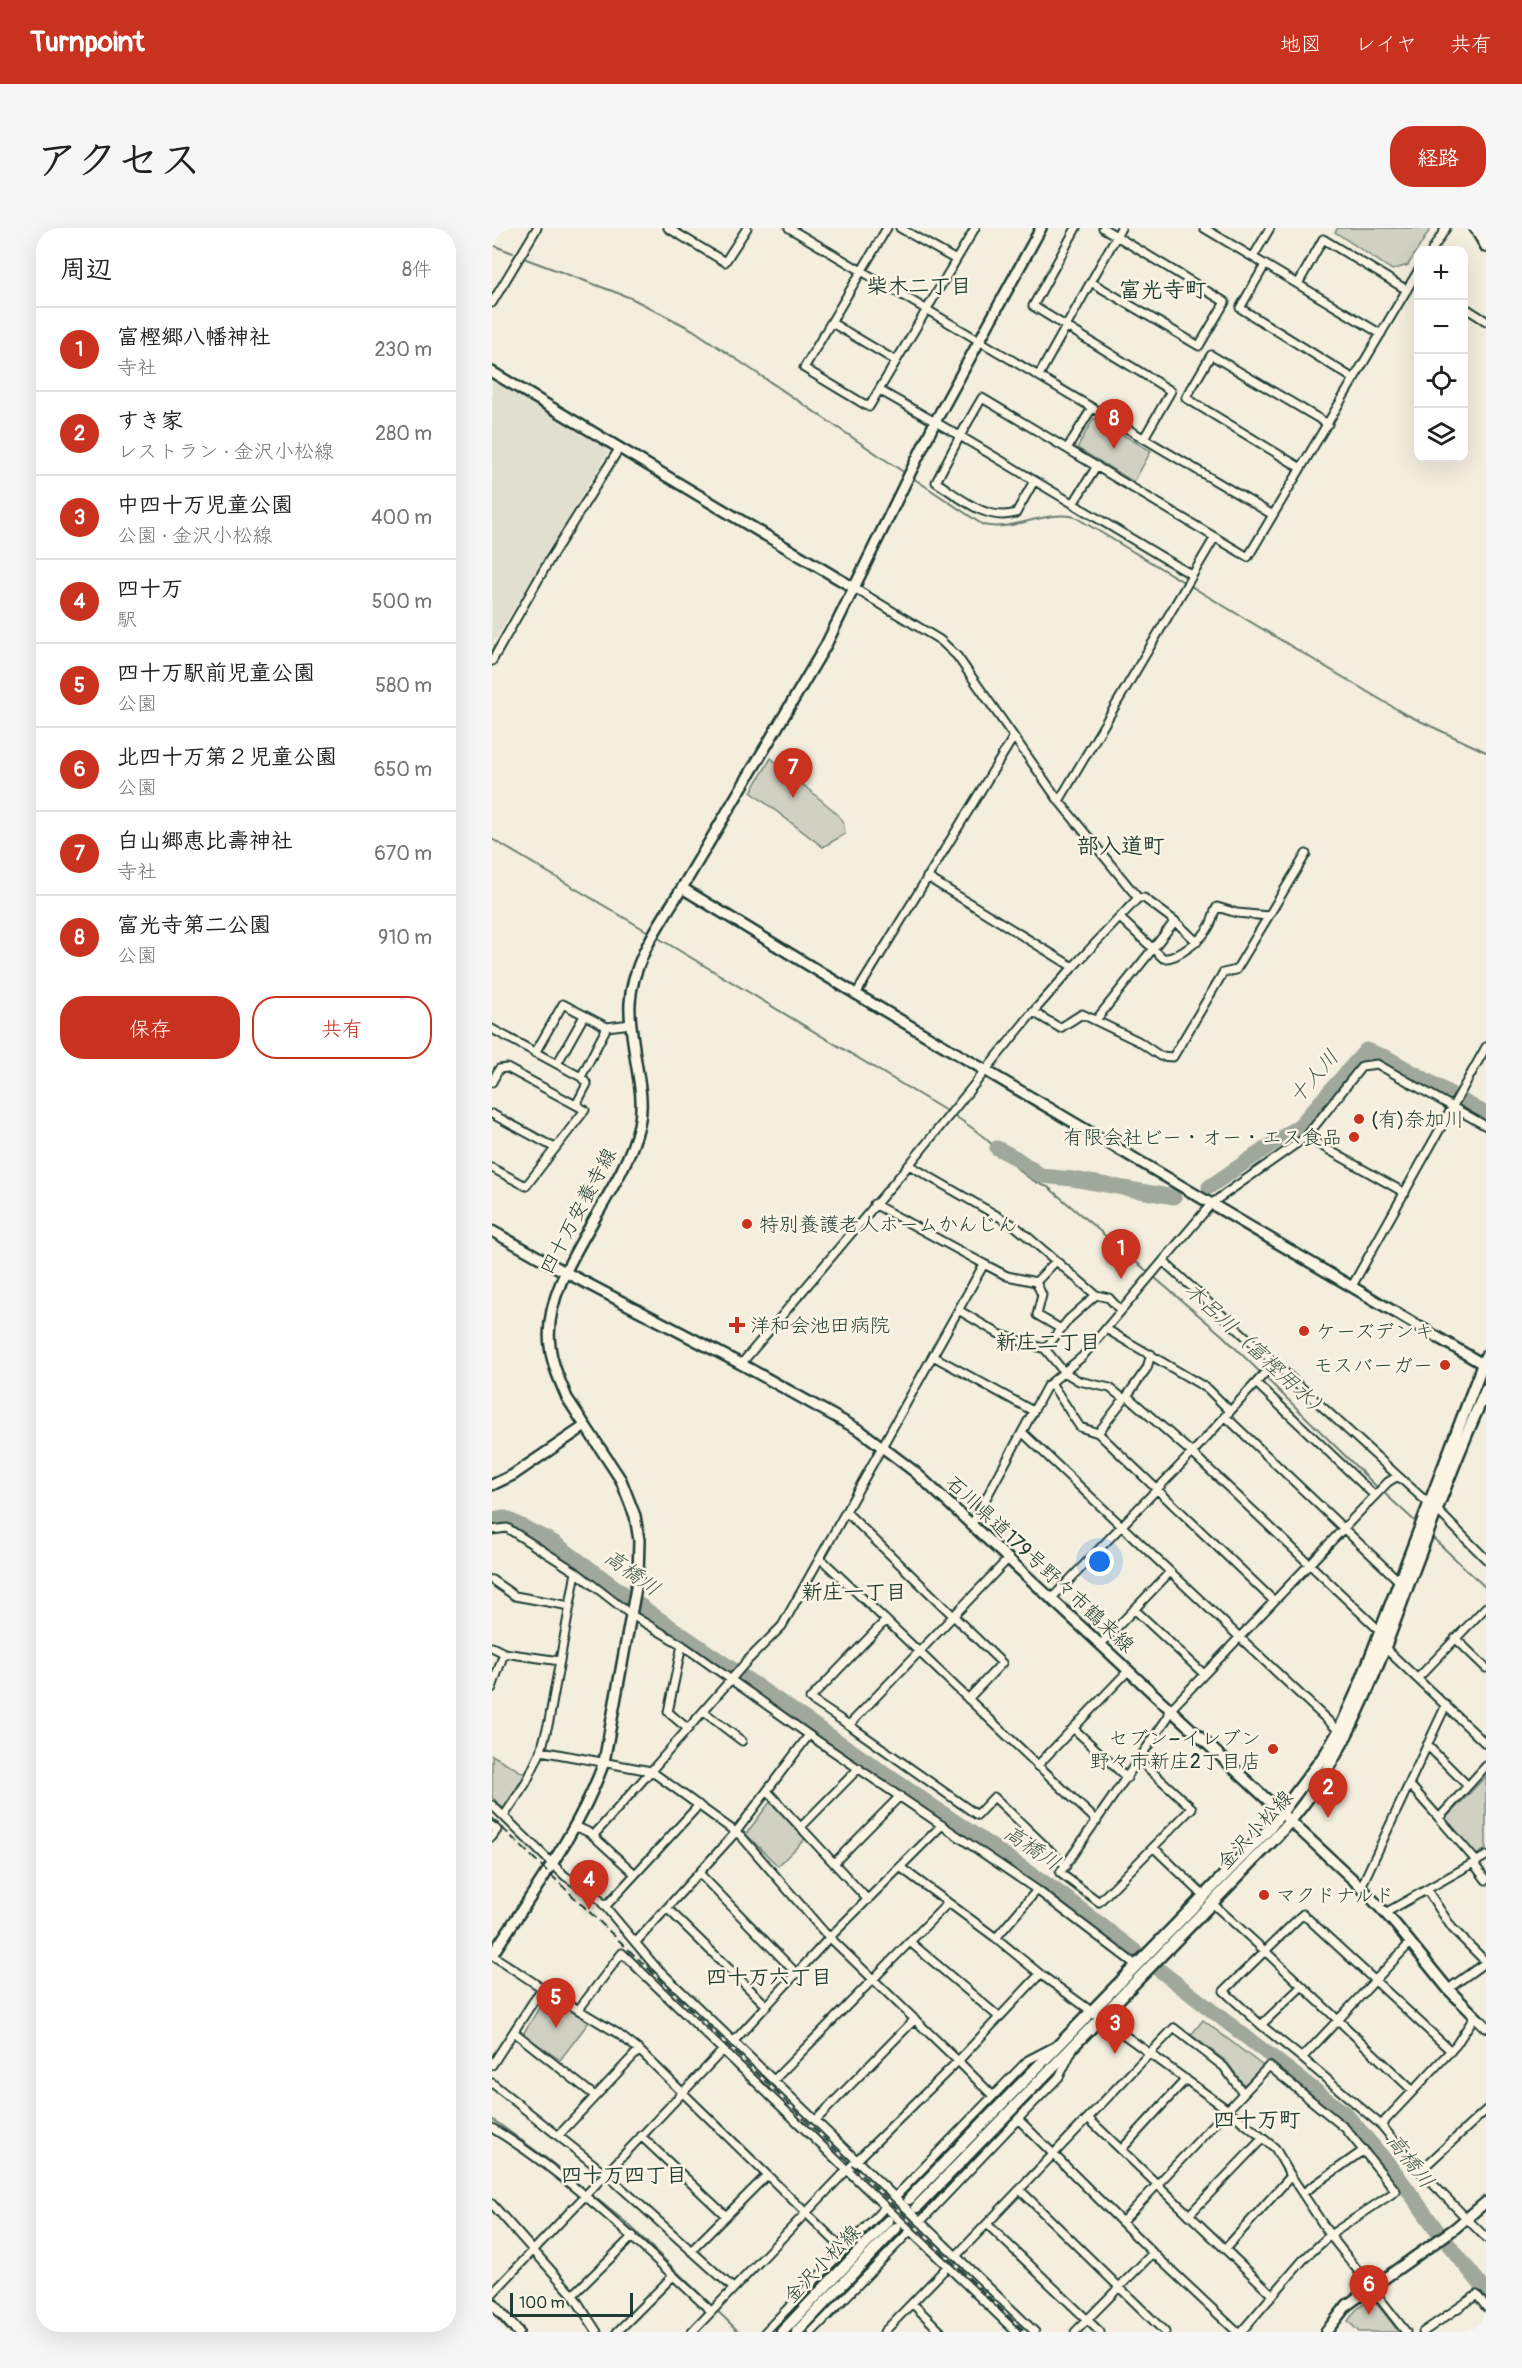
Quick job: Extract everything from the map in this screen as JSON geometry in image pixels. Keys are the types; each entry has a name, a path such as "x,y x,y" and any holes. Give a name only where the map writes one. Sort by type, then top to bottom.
{"main road":[{"name":"金沢小松線","path":"1152,1957 1136,1964 913,2203 1102,2018 1146,1972 1152,1957 1315,1790 1347,1738 1385,1648 1432,1506 1485,1362"},
{"name":"金沢小松線","path":"1432,1506 1486,1390"},
{"name":"金沢小松線","path":"1286,1818 1339,1731 1399,1581 1424,1529"},
{"name":"金沢小松線","path":"782,2332 892,2225 797,2332"}],"street":[{"path":"492,303 537,228"},
{"path":"668,228 725,262 747,228"},
{"path":"789,228 1273,515"},
{"path":"887,228 804,368 869,407 975,228"},
{"path":"900,228 956,260"},
{"name":"四十万安養寺線","path":"492,1955 585,1809 604,1762 636,1587 639,1540 629,1499 621,1480 585,1426 561,1384 550,1345 550,1321 555,1295 565,1272 618,1177 640,1124 642,1100 630,1002 634,977 650,941 826,645 935,422 1041,228"},
{"path":"1076,228 1033,306 1171,391 1144,438"},
{"path":"1091,282 1199,346 1225,302 1103,228"},
{"path":"1039,375 1121,228"},
{"path":"1204,228 1380,334"},
{"path":"1253,257 1270,228"},
{"path":"1434,246 1446,228"},
{"path":"1475,228 1486,247"},
{"path":"1298,284 1323,239 1407,290"},
{"path":"1265,265 1240,308 1354,379"},
{"path":"1034,481 1016,513 1003,517 980,511 936,482 982,398 1068,447 1248,557 1414,279"},
{"path":"1468,310 1486,321"},
{"path":"832,323 896,361"},
{"path":"1301,468 1186,398 1211,355 1328,424"},
{"path":"492,372 940,640 951,651 1059,801 1138,898"},
{"path":"879,390 960,436 1191,576"},
{"path":"1068,447 1092,408"},
{"path":"492,661 550,559 619,449"},
{"path":"1073,504 1096,466"},
{"path":"1059,801 1215,537"},
{"path":"856,994 1013,738"},
{"path":"1033,1012 1060,1028 1082,1014 1138,1041 1160,1056 1173,1058 1223,974 1236,970 1306,854"},
{"path":"927,877 1073,967"},
{"path":"682,888 856,994 1485,1362"},
{"path":"741,1364 909,1165 1033,1012 1138,898 1144,898 1197,942"},
{"path":"1120,918 1152,949 1163,958 1168,959 1197,942 1211,924 1212,914 1217,907 1237,913 1268,916"},
{"path":"1096,1020 1174,921"},
{"path":"536,1053 563,1004 607,1027 631,1024"},
{"path":"557,1064 584,1016"},
{"path":"580,1077 607,1027"},
{"path":"492,1029 580,1077 587,1084 576,1105"},
{"path":"1352,1286 1486,1047"},
{"path":"971,1526 1033,1411 1051,1383 1082,1357 1146,1278 1212,1203 1306,1137 1362,1066 1377,1064 1454,1104 1486,1126"},
{"path":"492,1082 495,1067 507,1068 585,1110 526,1186 493,1171"},
{"path":"492,1114 555,1148"},
{"path":"1306,1137 1406,1193"},
{"path":"909,1165 1015,1226 1096,1295 1109,1298 1120,1310"},
{"path":"874,1204 1007,1276 1036,1282"},
{"name":"石川県道179号野々市鶴来線","path":"492,1231 861,1431 915,1472 1360,1887 1411,1942 1448,1989 1486,2027"},
{"path":"1163,1261 1432,1506 1486,1559"},
{"path":"1036,1282 1055,1262"},
{"path":"593,1836 747,1661 782,1626 960,1311 984,1264"},
{"path":"1036,1282 1042,1295 1037,1315 1061,1329"},
{"path":"1045,1349 1069,1319 1096,1295"},
{"path":"960,1311 999,1334 1045,1349 1064,1372 1079,1381 1110,1388 1126,1397 1192,1453 1380,1631"},
{"path":"1106,1329 1208,1389 1228,1413 1343,1529 1399,1581"},
{"path":"1098,1433 1147,1368 1151,1354"},
{"path":"933,1356 1033,1411"},
{"path":"1051,1599 1192,1453 1275,1362"},
{"path":"1258,1380 1376,1493"},
{"path":"1051,1383 1080,1426 1098,1433 1274,1601"},
{"path":"492,1485 513,1475 585,1426"},
{"path":"1023,1433 1339,1731"},
{"path":"1139,1760 1192,1808 1099,1902 1060,1873 1127,1778 1139,1760 1168,1717 1170,1710 1376,1493 1398,1476"},
{"path":"846,1512 1002,1663 968,1699"},
{"path":"492,1530 507,1528 576,1572 733,1679 809,1735 1037,1890 1136,1964"},
{"path":"820,1558 1097,1821"},
{"path":"849,1725 1007,1560"},
{"path":"504,1816 526,1783 541,1750 549,1721 576,1572"},
{"path":"1100,1645 1170,1572"},
{"path":"492,1580 515,1596 570,1606"},
{"path":"1418,1678 1486,1607"},
{"path":"1134,1609 1204,1674"},
{"path":"886,1620 810,1700 978,1815 994,1797 1066,1866"},
{"path":"1455,1638 1486,1668"},
{"path":"682,1645 668,1712 688,1729"},
{"path":"492,1647 504,1653 560,1661"},
{"path":"1385,1648 1486,1744"},
{"path":"492,1688 504,1653"},
{"path":"1037,1766 1128,1671"},
{"path":"1360,1887 1446,1705"},
{"path":"704,1712 742,1741"},
{"path":"1073,1728 1127,1778"},
{"path":"636,1942 736,1832 809,1735"},
{"path":"1427,1745 1468,1786"},
{"path":"541,1750 651,1771 736,1832 830,1937 993,2096"},
{"path":"1439,1818 1486,1766"},
{"path":"801,1827 859,1768"},
{"path":"1409,1784 1439,1818 1486,1880"},
{"path":"767,1791 868,1900"},
{"path":"834,1863 900,1796"},
{"path":"492,1805 565,1876 598,1898 654,1965 1035,2332"},
{"path":"605,1907 699,1805"},
{"path":"734,2041 830,1937 942,1825"},
{"path":"492,1826 497,1830 492,1837"},
{"path":"575,1826 593,1836 635,1874"},
{"path":"1154,1848 1413,2091"},
{"path":"1385,1913 1486,1856"},
{"path":"900,1867 996,1938 1040,1974 1228,2110 1275,2148 1330,2235 1406,2332"},
{"path":"699,1873 797,1974"},
{"path":"996,1938 1037,1890"},
{"path":"1427,1890 1452,1928 1486,1962 1448,1989"},
{"path":"774,2080 948,1903"},
{"path":"667,1908 767,2006"},
{"path":"1451,2050 1303,1914 1224,1991 1261,2025 1381,2125 1420,2172 1486,2238"},
{"path":"910,1942 999,2017"},
{"path":"1302,2058 1411,1942"},
{"path":"579,2009 621,1953 1016,2332"},
{"path":"492,1955 617,2033 639,2050 844,2250"},
{"path":"692,2332 847,2170 958,2061 1040,1974"},
{"path":"1261,2025 1302,1986"},
{"path":"492,2065 542,1988"},
{"path":"1381,2125 1451,2050 1475,2016"},
{"path":"816,2120 915,2019"},
{"path":"956,2256 1174,2028 1224,2067 1243,2093"},
{"path":"514,2032 595,2096"},
{"path":"896,2196 1028,2060 1062,2042"},
{"path":"921,2221 1059,2077 1074,2046"},
{"path":"558,2136 639,2050"},
{"path":"492,2294 723,2050"},
{"path":"1018,2119 1153,2253 1239,2332 1303,2260 1330,2235 1396,2191 1345,2128 1269,2066 1122,2222"},
{"path":"1121,2150 1186,2079"},
{"path":"492,2084 606,2174 733,2289"},
{"path":"1420,2172 1486,2110"},
{"path":"1089,2119 1273,2295"},
{"path":"492,2128 524,2147 588,2193 673,2276 713,2309"},
{"path":"641,2136 726,2216"},
{"path":"1189,2215 1263,2138"},
{"path":"1303,2193 1364,2150"},
{"path":"691,2251 766,2175"},
{"path":"1225,2249 1291,2176"},
{"path":"1020,2190 1165,2332"},
{"path":"1326,2332 1347,2305 1454,2229 1486,2202"},
{"path":"492,2204 573,2295 597,2332"},
{"path":"765,2332 885,2207"},
{"path":"987,2224 1100,2332"},
{"path":"812,2332 910,2231"},
{"path":"573,2295 633,2236"},
{"path":"1076,2332 1153,2253"},
{"path":"884,2332 947,2267"},
{"path":"617,2332 673,2276"},
{"path":"1423,2332 1477,2295 1486,2307"},
{"path":"912,2303 941,2332"},
{"path":"492,2304 518,2332"}],"shaded area":[{"path":"1338,228 1431,228 1420,246 1414,246 1414,255 1408,265 1392,270 1335,232"},
{"path":"492,380 609,451 492,645"},
{"path":"1094,418 1151,451 1134,482 1077,448"},
{"path":"771,758 833,810 843,821 845,834 823,847 751,792"},
{"path":"492,1755 525,1774 504,1809 492,1797"},
{"path":"1486,1776 1486,1849 1476,1855 1445,1819"},
{"path":"770,1802 805,1839 778,1866 746,1834"},
{"path":"547,1995 589,2022 560,2060 523,2034"},
{"path":"1203,2020 1263,2066 1244,2085 1226,2061 1191,2035"},
{"path":"1372,2298 1399,2332 1359,2332 1348,2321 1356,2310"}],"waterway":[{"path":"492,245 513,253"},
{"path":"526,259 631,298 693,330 905,473"},
{"path":"913,478 983,525 1006,526 1051,516 1075,517 1403,713 1486,752"},
{"path":"492,839 650,933"},
{"path":"655,936 948,1112"},
{"name":"十人川","path":"1209,1187 1300,1125 1366,1050 1386,1057 1486,1114"},
{"name":"木呂川（富樫用水）","path":"953,1115 985,1138 1032,1180 1048,1187 1222,1335 1378,1488"},
{"name":"十人川","path":"997,1148 1042,1176 1073,1179 1174,1197"},
{"name":"木呂川（富樫用水）","path":"1383,1492 1418,1524"},
{"name":"高橋川","path":"492,1520 505,1518 555,1543 652,1614 1061,1894 1347,2115 1392,2168 1436,2229 1486,2291"},
{"name":"木呂川（富樫用水）","path":"1431,1536 1486,1588"},
{"path":"492,2119 546,2158 628,2224 739,2332"}],"tunnel":[{"path":"888,2221 909,2199"},
{"path":"896,2228 917,2207"}],"railway":[{"path":"492,1818 1025,2332"}],"place":[{"name":"富光寺第二公園","path":"1114,449"},
{"name":"白山郷恵比壽神社","path":"793,798"},
{"name":"(有)奈加川","path":"1359,1119"},
{"name":"有限会社ビー・オー・エス食品","path":"1354,1137"},
{"name":"特別養護老人ホームかんじん","path":"747,1224"},
{"name":"富樫郷八幡神社","path":"1121,1279"},
{"name":"洋和会池田病院","path":"737,1325"},
{"name":"ケーズデンキ","path":"1304,1331"},
{"name":"モスバーガー","path":"1445,1365"},
{"name":"セブン−イレブン 野々市新庄2丁目店","path":"1273,1749"},
{"name":"すき家","path":"1328,1818"},
{"name":"マクドナルド","path":"1264,1895"},
{"name":"四十万","path":"589,1910"},
{"name":"四十万駅前児童公園","path":"556,2028"},
{"name":"中四十万児童公園","path":"1115,2054"},
{"name":"北四十万第２児童公園","path":"1369,2315"}],"district":[{"name":"柴木二丁目","path":"919,286"},
{"name":"富光寺町","path":"1163,290"},
{"name":"部入道町","path":"1121,846"},
{"name":"新庄二丁目","path":"1048,1342"},
{"name":"新庄一丁目","path":"854,1592"},
{"name":"四十万六丁目","path":"769,1977"},
{"name":"四十万町","path":"1257,2120"},
{"name":"四十万四丁目","path":"624,2175"}]}
